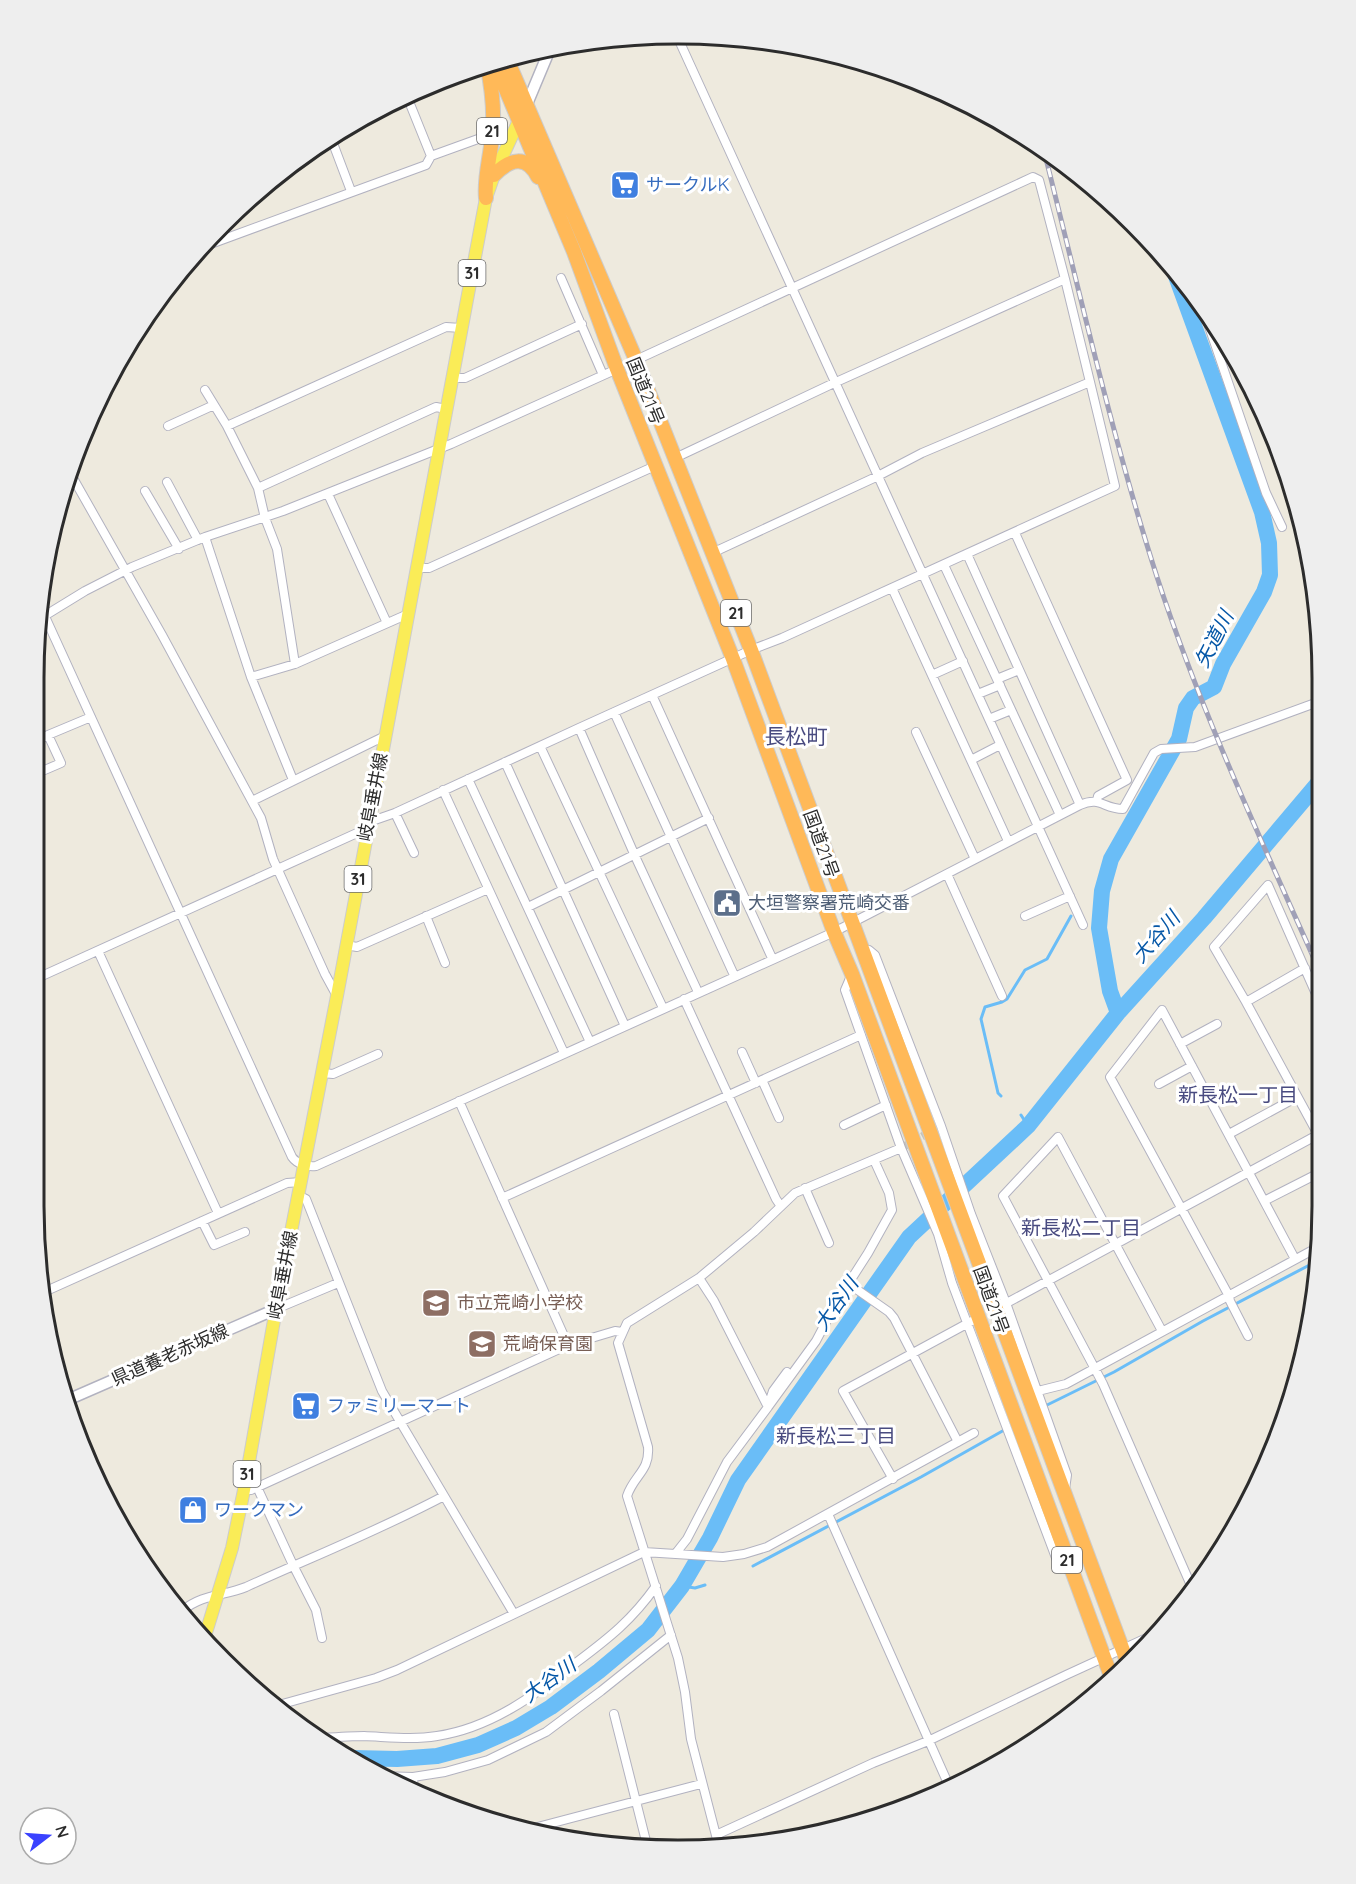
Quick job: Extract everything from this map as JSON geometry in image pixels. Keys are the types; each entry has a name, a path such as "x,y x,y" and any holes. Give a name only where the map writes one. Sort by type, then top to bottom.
{"highway":[{"name":"国道21号","path":"510,66 636,360 751,650 851,923 966,1214 1032,1404 1125,1656"},
{"name":"国道21号","path":"498,70 574,252 617,369 733,659 834,932 852,974 926,1189 1010,1418 1023,1440 1109,1671"},
{"name":"21","path":"486,198 485,184 492,138 489,73"},
{"name":"21","path":"494,175 504,164 512,161 527,164 534,170 558,224 574,252"}],"main road":[{"path":"527,104 546,58"},
{"name":"岐阜垂井線","path":"207,1631 232,1548 244,1490 276,1309 337,996 486,198 494,175 527,104"},
{"name":"県道養老赤坂線","path":"73,1397 276,1309"}],"street":[{"path":"681,44 876,477 1083,925"},
{"path":"410,103 431,156"},
{"path":"218,241 426,165 431,156 478,139 492,138"},
{"path":"334,145 351,191"},
{"path":"44,975 278,870 443,790 1115,486 1039,180 1033,177 636,360"},
{"path":"561,278 603,375"},
{"path":"675,458 834,383 1065,279"},
{"path":"453,378 465,378 582,324"},
{"path":"227,426 446,327 461,328"},
{"path":"1212,335 1266,494 1282,527"},
{"path":"47,613 132,567 202,539 328,494 439,449 617,369"},
{"path":"712,553 876,477 922,453 1090,382"},
{"path":"205,390 227,426 258,488 265,518 277,549 295,664"},
{"path":"168,426 214,405"},
{"path":"258,488 436,407 446,409"},
{"path":"417,568 429,568 656,466"},
{"path":"75,481 261,818 278,870 337,996"},
{"path":"167,482 202,539 251,677 293,780"},
{"path":"145,491 178,549"},
{"path":"328,494 387,623"},
{"path":"1015,533 1127,780 1098,796 1097,801"},
{"path":"967,554 1080,805"},
{"path":"944,565 1060,815"},
{"path":"892,588 1008,842"},
{"path":"251,677 295,664 408,614"},
{"path":"46,622 292,1157 295,1162 316,1166 734,975 834,932 1080,805 1097,801 1114,809 1123,809 1154,753 1161,749 1185,749 1312,704"},
{"path":"932,675 963,661"},
{"path":"978,694 1019,670"},
{"path":"652,695 772,958"},
{"path":"989,719 1011,710"},
{"path":"614,712 734,975"},
{"path":"44,737 91,717"},
{"path":"579,728 698,992"},
{"path":"916,732 975,859"},
{"path":"44,770 61,763 48,735"},
{"path":"252,801 385,736"},
{"path":"971,759 1000,744"},
{"path":"540,746 663,1008"},
{"path":"505,762 625,1026"},
{"path":"468,779 590,1042"},
{"path":"443,790 564,1053"},
{"path":"395,813 414,853"},
{"path":"528,907 709,818"},
{"path":"947,874 1002,996"},
{"path":"1312,984 1268,885 1214,947 1312,1122"},
{"path":"346,945 357,946 488,889"},
{"path":"1025,916 1070,896"},
{"path":"426,916 445,963"},
{"path":"98,951 218,1213"},
{"path":"1246,1002 1305,968"},
{"path":"852,974 845,990 901,1148 926,1189"},
{"path":"684,999 780,1204"},
{"path":"1248,1336 1183,1208 1110,1077 1162,1010 1296,1259"},
{"path":"1180,1044 1217,1024"},
{"path":"502,1198 861,1035"},
{"path":"741,1052 779,1118"},
{"path":"322,1073 333,1074 378,1054"},
{"path":"1159,1084 1192,1066"},
{"path":"1228,1134 1298,1098"},
{"path":"459,1101 568,1345"},
{"path":"844,1125 886,1105"},
{"path":"1162,1330 1058,1137 1003,1196 1103,1384 1189,1581"},
{"path":"1004,1304 1248,1171 1312,1140"},
{"path":"717,1839 691,1740 686,1692 670,1632 627,1496 630,1486 646,1468 649,1458 648,1447 618,1343 627,1323 699,1278 754,1232 780,1204 795,1193 901,1148"},
{"path":"680,1553 727,1462 811,1348 851,1286 892,1210 889,1193 874,1160"},
{"path":"1264,1201 1312,1177"},
{"path":"49,1290 287,1183 299,1189 306,1199 375,1376 399,1422 514,1614"},
{"path":"805,1188 829,1243"},
{"path":"966,1214 1038,1391 1066,1475 1064,1492"},
{"path":"202,1221 214,1245 245,1232"},
{"path":"941,1229 952,1282 1010,1418 1009,1433 1058,1563 1072,1572"},
{"path":"1038,1391 1066,1384 1096,1371 1162,1330 1230,1298 1311,1251"},
{"path":"699,1278 714,1301 768,1407"},
{"path":"276,1309 338,1283"},
{"path":"851,1286 894,1318 958,1442"},
{"path":"892,1479 843,1390 970,1322"},
{"path":"244,1490 257,1487 568,1345 615,1331 622,1332"},
{"path":"285,1703 376,1678 644,1552 719,1556 744,1554 767,1547 974,1433"},
{"path":"257,1487 316,1610 322,1638"},
{"path":"188,1608 203,1598 243,1588 350,1542 444,1496"},
{"path":"828,1514 947,1781"},
{"path":"331,1738 363,1736 405,1739 438,1736 477,1726 527,1700 554,1680 614,1633 640,1609 656,1588"},
{"path":"401,1777 445,1772 488,1760 546,1732 670,1632"},
{"path":"716,1835 873,1763 928,1741 1139,1641"},
{"path":"614,1714 646,1839"},
{"path":"413,1777 413,1782"},
{"path":"543,1826 701,1784"}],"waterway":[{"name":"矢道川","path":"1118,1013 1110,991 1099,928 1102,891 1111,859 1179,739 1186,708 1193,698 1214,687 1223,664 1264,592 1270,575 1269,543 1262,512 1182,294"},
{"name":"大谷川","path":"367,1758 437,1756 478,1745 516,1728 551,1707 648,1630 682,1586 710,1538 738,1480 909,1237 1028,1126 1118,1013 1204,918 1312,790"},
{"path":"1001,1096 998,1093 981,1019 985,1007 1007,999 1025,970 1047,959 1071,916"},
{"path":"1021,1115 1028,1126"},
{"path":"1043,1407 1114,1372 1203,1321 1309,1265"},
{"path":"753,1566 1006,1429"},
{"path":"682,1586 695,1588 705,1585"}],"tunnel":[{"path":"901,1148 932,1131"}],"railway":[{"path":"1047,162 1111,418 1157,577 1213,727 1312,954"}],"place":[{"name":"サークルK","path":"625,185"},
{"name":"大垣警察署荒崎交番","path":"727,903"},
{"name":"市立荒崎小学校","path":"436,1303"},
{"name":"荒崎保育園","path":"482,1344"},
{"name":"ファミリーマート","path":"306,1406"},
{"name":"ワークマン","path":"193,1510"}],"district":[{"name":"長松町","path":"796,737"},
{"name":"新長松一丁目","path":"1238,1095"},
{"name":"新長松二丁目","path":"1081,1228"},
{"name":"新長松三丁目","path":"836,1436"}]}
